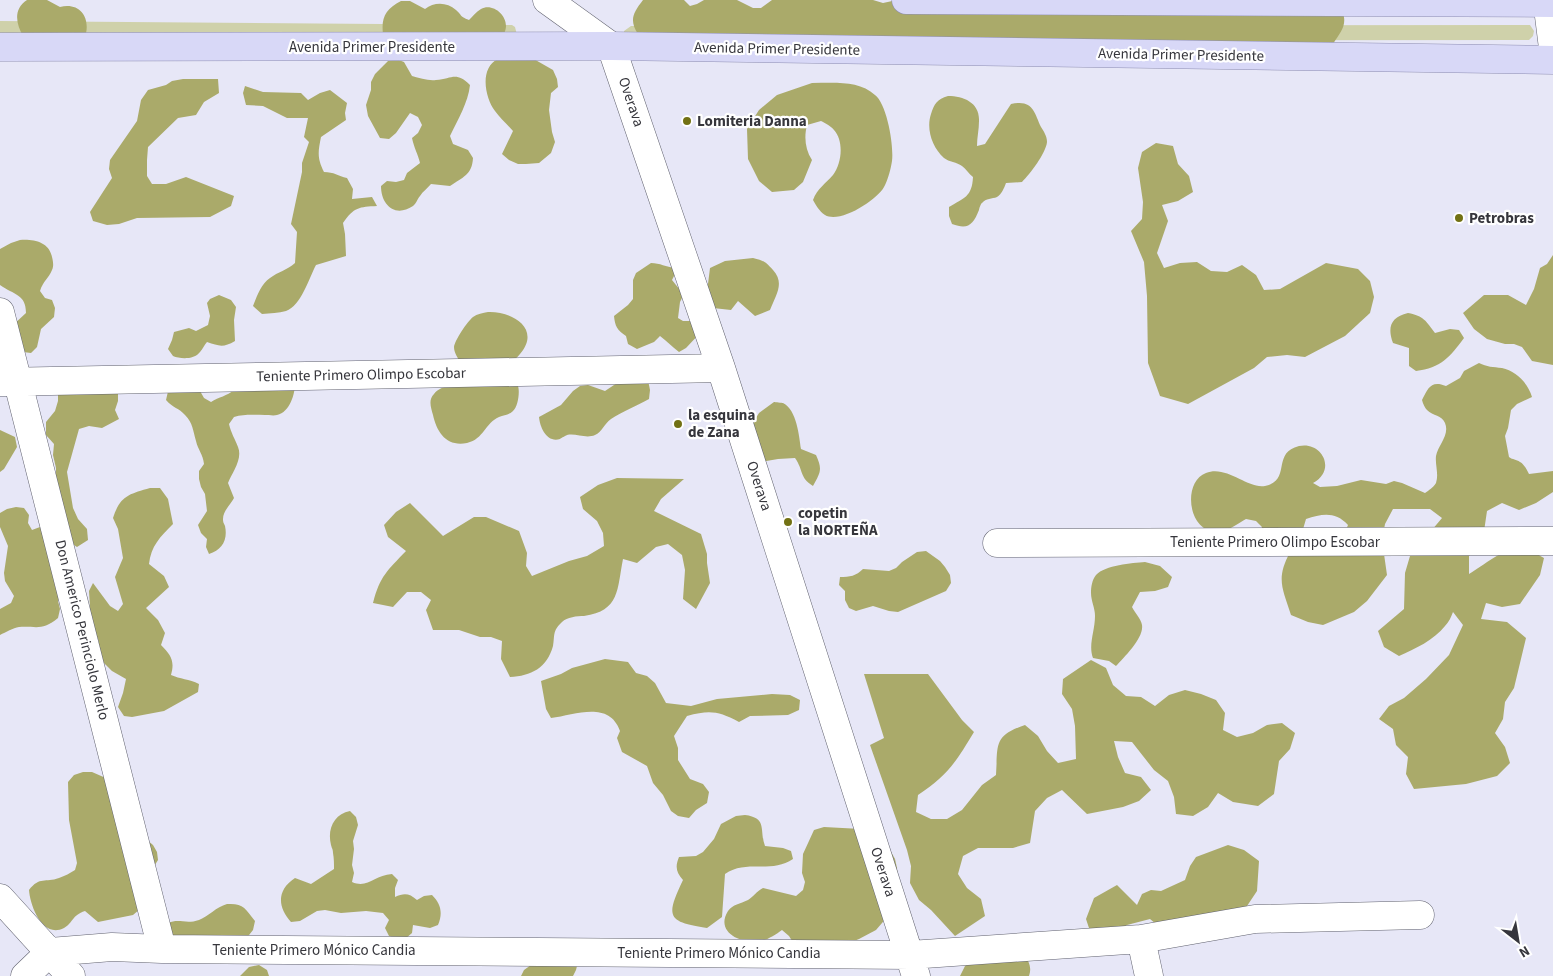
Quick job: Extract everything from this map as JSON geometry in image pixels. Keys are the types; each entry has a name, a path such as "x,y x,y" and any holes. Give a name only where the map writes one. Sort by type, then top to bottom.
{"main road":[{"path":"906,0 1549,2"},
{"name":"Avenida Primer Presidente","path":"0,48 612,46 1553,60"}],"street":[{"path":"547,0 612,46"},
{"path":"1549,2 1553,48"},
{"name":"Overava","path":"612,46 721,368 913,966"},
{"name":"Don Americo Perinciolo Merlo","path":"0,312 9,382 162,949"},
{"name":"Teniente Primero Olimpo Escobar","path":"9,382 721,368"},
{"name":"Teniente Primero Olimpo Escobar","path":"997,543 1553,541"},
{"path":"0,898 71,976"},
{"name":"Teniente Primero Mónico Candia","path":"50,952 112,947 913,966 1140,939 1255,919 1420,915"},
{"path":"1140,939 1149,976"},
{"path":"24,976 50,952"}],"green space":[{"path":"0,21 512,25 515,27 517,35 0,36"},
{"path":"1530,25 1534,31 1533,36 1529,40 630,41 624,35 624,31 631,26"}],"shaded area":[{"path":"27,0 47,0 60,7 74,7 79,10 83,13 87,24 85,37 23,36 17,22 17,17 19,8"},
{"path":"643,0 684,0 690,6 704,0 737,0 753,8 761,8 772,0 873,0 883,3 897,0 1233,8 1249,16 1257,13 1342,10 1344,24 1333,44 638,34 633,17"},
{"path":"401,1 410,1 425,9 432,5 445,4 469,20 481,9 490,7 504,17 506,26 504,34 383,34 384,18 388,10"},
{"path":"525,54 553,70 557,79 558,87 551,93 549,110 555,142 551,153 539,163 518,164 502,154 513,131 491,105 487,91 486,76 492,63 498,59"},
{"path":"396,59 404,62 412,76 433,80 457,77 470,85 465,105 450,136 453,144 468,150 473,158 469,172 463,178 450,186 431,184 413,206 400,211 390,208 386,204 383,199 381,186 387,181 396,182 404,180 407,173 420,163 412,138 418,133 422,125 418,117 410,113 396,133 389,139 380,138 368,116 366,105 371,90 371,82 375,74 388,61"},
{"path":"183,79 218,79 219,93 204,102 196,115 178,118 148,147 147,176 152,184 166,184 186,177 234,196 231,206 210,217 137,218 119,224 107,225 93,221 90,212 112,178 109,169 110,160 137,121 141,100 148,90"},
{"path":"812,83 845,83 869,90 883,107 889,126 892,161 884,187 866,204 848,214 840,216 832,217 825,215 819,210 813,200 819,189 833,175 840,158 839,140 834,130 828,125 821,121 807,125 806,143 812,160 803,182 794,190 772,192 759,181 748,159 747,129 759,110 777,95"},
{"path":"245,86 263,92 301,93 308,100 330,90 347,103 346,120 321,137 320,163 324,172 347,178 353,189 352,199 372,197 377,206 357,209 350,214 343,223 346,256 316,265 300,298 296,304 286,311 262,314 253,306 264,284 273,276 295,263 297,232 291,224 302,172 302,163 309,142 304,137 308,118 287,118 263,106 246,105 243,93"},
{"path":"948,96 965,99 974,105 977,110 979,121 977,146 985,144 1011,104 1018,103 1024,103 1032,108 1047,140 1041,157 1022,182 1006,183 999,196 985,200 982,203 972,223 966,226 952,224 949,216 949,207 969,193 973,177 963,167 944,158 940,154 931,138 929,126 936,102"},
{"path":"1156,143 1173,146 1178,164 1189,176 1193,192 1178,201 1162,205 1168,221 1157,253 1164,268 1180,263 1197,262 1211,271 1227,272 1242,265 1256,275 1264,290 1280,289 1326,263 1358,269 1370,281 1374,297 1370,313 1345,336 1305,357 1287,355 1267,357 1254,368 1188,404 1160,396 1148,363 1147,296 1144,262 1131,231 1142,219 1143,202 1138,168 1142,152"},
{"path":"20,240 40,242 48,248 53,262 52,270 40,291 45,298 52,300 55,308 54,317 41,329 37,347 31,353 23,352 13,325 26,313 24,302 21,298 0,285 0,249"},
{"path":"1553,255 1553,365 1532,361 1522,347 1487,339 1474,329 1463,313 1484,295 1508,295 1526,305 1534,289 1540,268 1547,264"},
{"path":"753,258 766,263 777,275 779,284 777,294 770,310 755,316 738,301 731,310 713,308 707,292 710,268 725,261"},
{"path":"651,263 675,268 676,272 672,280 680,290 682,298 678,318 683,321 692,321 702,331 686,348 679,352 660,336 654,342 637,349 628,344 626,336 617,328 615,322 614,316 633,299 633,280 636,273"},
{"path":"219,295 231,300 236,307 234,320 235,341 221,346 207,342 197,355 191,358 173,356 168,349 174,332 189,328 196,331 208,325 210,316 207,303 210,299"},
{"path":"488,312 506,314 521,323 526,329 528,336 526,345 513,361 505,366 518,386 517,403 515,409 490,423 481,435 473,441 460,444 454,443 444,437 437,428 431,407 431,399 437,391 450,384 460,362 454,347 462,331 473,317"},
{"path":"1408,313 1424,320 1435,333 1450,329 1459,330 1464,338 1444,361 1425,370 1416,371 1409,366 1409,348 1393,343 1390,332 1394,320"},
{"path":"1479,363 1512,372 1521,378 1528,387 1532,397 1517,404 1511,410 1505,436 1509,457 1521,463 1529,474 1553,471 1553,492 1536,503 1519,510 1502,503 1487,511 1482,545 1469,556 1469,574 1513,549 1530,550 1544,558 1540,575 1520,604 1502,607 1486,603 1481,619 1507,622 1526,638 1514,688 1505,702 1503,719 1495,733 1505,747 1510,763 1497,776 1466,784 1414,789 1406,774 1408,757 1396,745 1393,729 1379,719 1389,706 1404,698 1449,655 1463,625 1453,612 1448,623 1435,636 1399,656 1384,647 1378,631 1404,609 1405,573 1410,556 1442,518 1430,509 1393,509 1385,524 1382,540 1387,575 1367,601 1354,612 1323,625 1308,622 1291,615 1283,590 1283,569 1290,552 1345,532 1348,525 1338,517 1323,515 1306,519 1301,536 1260,535 1262,527 1256,521 1246,519 1225,530 1211,531 1202,526 1195,518 1191,497 1193,487 1198,478 1214,471 1229,474 1258,486 1273,483 1278,478 1286,454 1291,449 1299,446 1314,448 1324,458 1324,471 1313,483 1320,487 1337,486 1361,480 1386,484 1394,481 1425,493 1436,483 1436,456 1445,436 1446,427 1444,420 1429,412 1422,400 1431,386 1441,384 1446,386 1460,378 1464,371"},
{"path":"626,377 648,380 649,399 611,419 595,435 567,435 555,440 545,434 539,417 561,405 580,386 588,385 605,391"},
{"path":"170,383 200,391 204,398 211,402 234,390 295,383 291,402 282,413 277,415 238,416 234,417 229,424 239,452 238,461 228,483 234,498 223,516 226,531 225,540 221,547 209,554 206,547 207,539 201,533 198,525 207,511 205,494 199,479 199,471 204,464 202,455 190,421 166,400"},
{"path":"118,388 118,401 115,410 119,419 102,428 89,426 79,429 67,472 73,508 78,519 87,529 88,540 77,547 68,541 56,480 53,455 54,444 46,435 46,422 55,411 58,401 58,389"},
{"path":"774,402 783,403 788,406 794,417 801,449 816,455 820,471 813,486 804,477 795,458 760,462 746,434 759,413"},
{"path":"0,430 15,437 17,447 4,469 0,472"},
{"path":"617,478 684,479 661,499 654,511 701,534 707,554 710,583 696,609 683,599 685,570 682,555 668,544 656,547 637,563 623,559 618,589 611,604 596,613 564,620 555,631 553,646 547,660 531,673 510,677 501,659 502,641 491,637 480,637 459,630 433,630 426,610 431,600 421,592 407,592 393,607 373,603 378,586 385,574 406,551 388,537 384,525 396,512 410,503 443,536 474,517 486,517 519,531 527,553 526,566 532,576 587,556 604,546 603,533 597,521 583,509 580,497 598,485"},
{"path":"150,488 160,488 168,499 173,524 157,542 149,564 164,576 169,587 146,608 158,620 165,633 161,645 171,658 173,666 171,675 199,684 198,692 164,711 132,717 124,716 118,707 126,679 112,671 100,659 98,639 88,619 90,607 89,591 93,583 110,606 118,611 123,604 115,577 123,558 118,529 113,518 122,500 131,494"},
{"path":"16,507 24,508 29,515 28,523 32,530 40,527 47,530 62,593 58,601 60,609 58,618 48,625 19,627 0,635 0,609 11,603 14,596 5,581 4,573 8,546 0,527 0,513"},
{"path":"926,551 940,561 950,575 951,583 946,591 898,612 873,606 856,611 849,608 845,600 845,591 839,585 840,577 853,576 863,569 889,571 917,552"},
{"path":"1145,562 1160,566 1172,577 1168,587 1155,591 1140,592 1132,607 1139,618 1142,630 1133,647 1116,666 1109,661 1093,658 1091,643 1095,616 1091,593 1096,575 1112,567"},
{"path":"605,659 628,662 636,673 647,676 655,683 666,703 691,706 717,699 772,694 790,695 800,700 799,710 788,715 750,716 739,722 708,712 687,716 674,736 678,748 678,760 690,779 703,784 709,792 707,803 696,810 689,818 678,816 671,811 663,795 653,783 647,766 622,752 617,738 620,731 615,721 608,715 600,712 590,712 551,718 546,709 541,681 572,668"},
{"path":"1091,660 1106,668 1113,685 1126,696 1141,697 1155,706 1169,695 1185,690 1216,700 1225,713 1223,730 1237,737 1253,733 1267,725 1282,723 1295,733 1290,749 1279,761 1274,794 1258,806 1233,802 1218,793 1208,807 1193,816 1176,814 1174,797 1168,781 1154,770 1132,742 1114,741 1125,773 1141,777 1151,790 1139,801 1123,807 1087,814 1062,790 1047,798 1035,811 1030,843 1013,848 978,848 963,856 958,874 967,888 981,899 985,916 955,936 919,900 910,883 911,866 907,850 870,745 884,738 864,674 928,674 962,720 974,732 962,752 944,775 918,795 916,812 931,819 947,819 962,810 982,785 996,775 999,743 1007,733 1015,729 1025,725 1038,736 1047,751 1058,763 1076,759 1075,726 1072,709 1062,694 1063,679"},
{"path":"92,772 108,779 140,834 153,845 157,852 158,860 153,868 140,909 133,915 98,922 85,911 77,915 64,928 49,929 35,912 29,890 40,881 59,878 75,870 77,863 69,820 68,782 74,775"},
{"path":"350,811 356,817 358,825 353,841 352,865 354,873 352,882 358,884 367,883 392,874 398,880 395,888 395,897 406,894 417,900 424,896 432,895 440,909 438,925 430,928 413,925 412,933 405,939 396,939 389,936 385,928 389,920 383,913 366,911 341,913 325,910 317,911 300,921 291,922 286,916 281,904 281,898 289,883 295,878 311,884 334,869 330,839 331,828 340,815"},
{"path":"745,815 760,822 765,846 791,851 793,859 776,866 741,867 725,874 722,917 707,928 677,920 673,915 672,909 683,880 677,869 679,857 696,856 703,852 714,839 721,824 736,816"},
{"path":"824,827 861,829 890,850 895,859 899,888 888,916 876,930 827,952 794,944 782,930 767,939 757,942 743,941 731,935 725,925 725,918 732,907 748,900 763,888 796,896 803,890 805,882 802,873 803,854 814,830"},
{"path":"1228,845 1244,850 1259,861 1257,891 1247,906 1215,920 1167,933 1150,919 1127,925 1108,938 1090,931 1086,919 1094,898 1117,885 1137,905 1142,894 1151,890 1161,891 1185,880 1190,866 1196,857"},
{"path":"227,904 237,904 243,907 255,921 253,930 231,958 158,932 164,926 174,921 199,920"},
{"path":"1024,954 1030,965 1029,976 960,976 965,966 972,960"},
{"path":"578,962 573,976 521,976 524,970 531,965"},
{"path":"259,965 267,970 269,976 240,976 249,967"}],"place":[{"name":"Lomiteria Danna","path":"687,121"},
{"name":"Petrobras","path":"1459,218"},
{"name":"la esquina de Zana","path":"678,424"},
{"name":"copetin la NORTEÑA","path":"788,522"}]}
